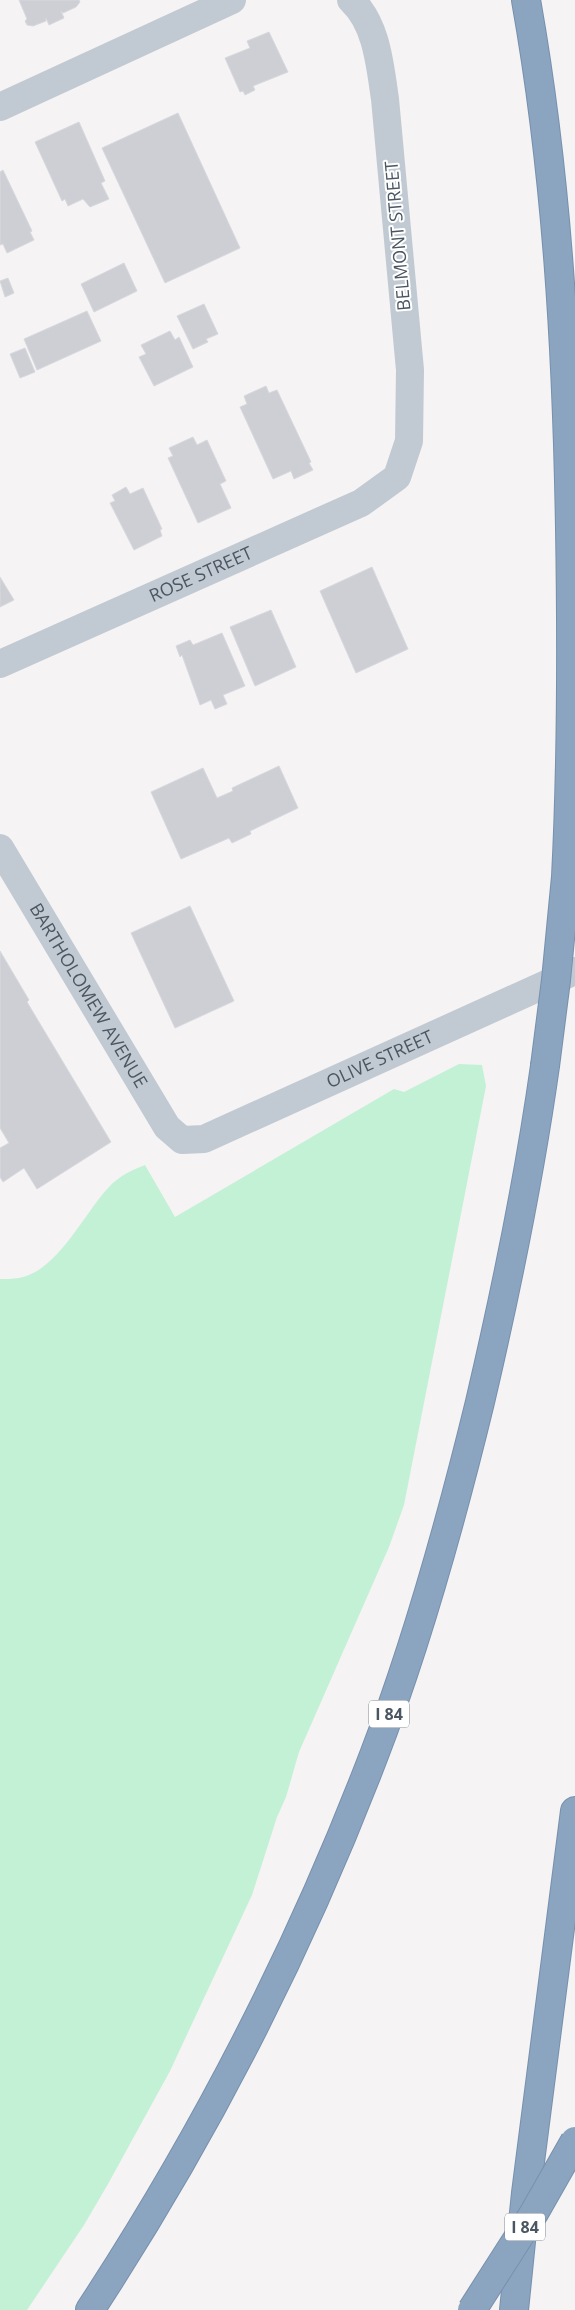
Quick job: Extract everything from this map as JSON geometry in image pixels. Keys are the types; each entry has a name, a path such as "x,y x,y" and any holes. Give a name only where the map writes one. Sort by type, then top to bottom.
{"highway":[{"name":"I 84","path":"90,2310 179,2167 262,2011 341,1835 387,1721 424,1608 473,1429 515,1241 546,1066 556,980 566,877 572,707 573,576 561,291 549,162 526,0"},
{"path":"514,2310 525,2203 575,1811"},
{"name":"I 84","path":"472,2310 534,2213 575,2141"}],"street":[{"path":"0,107 232,0"},
{"name":"BELMONT STREET","path":"351,0 368,22 378,56 385,99 410,370 409,441 397,477"},
{"name":"ROSE STREET","path":"0,664 361,502 397,477"},
{"name":"BARTHOLOMEW AVENUE","path":"0,848 167,1127 182,1140"},
{"name":"OLIVE STREET","path":"182,1140 204,1139 575,971"}],"green space":[{"path":"459,1064 482,1065 486,1086 404,1505 389,1547 299,1752 286,1797 277,1817 252,1895 170,2071 84,2225 27,2310 0,2310 0,1279 19,1278 33,1273 46,1265 69,1240 109,1187 135,1169 145,1165 175,1217 394,1089 404,1092"}],"building":[{"path":"19,0 79,0 80,2 76,7 63,13 61,11 64,18 49,25 46,18 46,21 33,26 27,25 25,21 27,19"},
{"path":"269,32 288,72 253,86 255,90 245,95 243,91 240,92 225,58 250,48 247,41"},
{"path":"178,113 240,248 165,283 102,148"},
{"path":"79,122 105,181 101,183 109,199 90,207 83,199 68,206 65,199 62,201 35,142"},
{"path":"3,170 32,231 30,232 34,240 7,253 3,244 0,245 0,172"},
{"path":"124,263 137,291 94,312 81,284"},
{"path":"8,278 14,293 5,297 0,281"},
{"path":"204,304 218,334 206,339 208,342 193,349 177,316"},
{"path":"87,311 101,341 37,370 24,339"},
{"path":"170,331 175,340 179,337 193,367 154,386 139,357 146,354 141,345"},
{"path":"25,348 35,372 20,378 10,354"},
{"path":"266,386 269,393 277,390 311,462 309,463 313,470 294,479 291,471 273,479 240,407 247,404 244,396"},
{"path":"193,437 197,445 207,440 226,481 220,484 231,508 198,523 168,458 173,456 169,448"},
{"path":"126,487 130,494 143,488 162,529 160,530 162,536 134,550 110,503 115,501 112,495"},
{"path":"372,567 408,649 356,673 320,591"},
{"path":"0,577 14,600 0,607"},
{"path":"271,610 296,667 255,686 230,627"},
{"path":"222,633 245,686 223,695 227,704 215,709 211,700 200,705 182,655 180,657 176,646 190,640 193,645"},
{"path":"279,766 298,808 250,831 251,834 232,843 229,838 181,859 151,792 203,768 217,798 233,791 232,788"},
{"path":"190,906 234,1001 175,1028 131,933"},
{"path":"0,951 29,1000 27,1002 111,1142 37,1189 24,1168 3,1182 0,1177 0,1148 9,1143 0,1128"}]}
